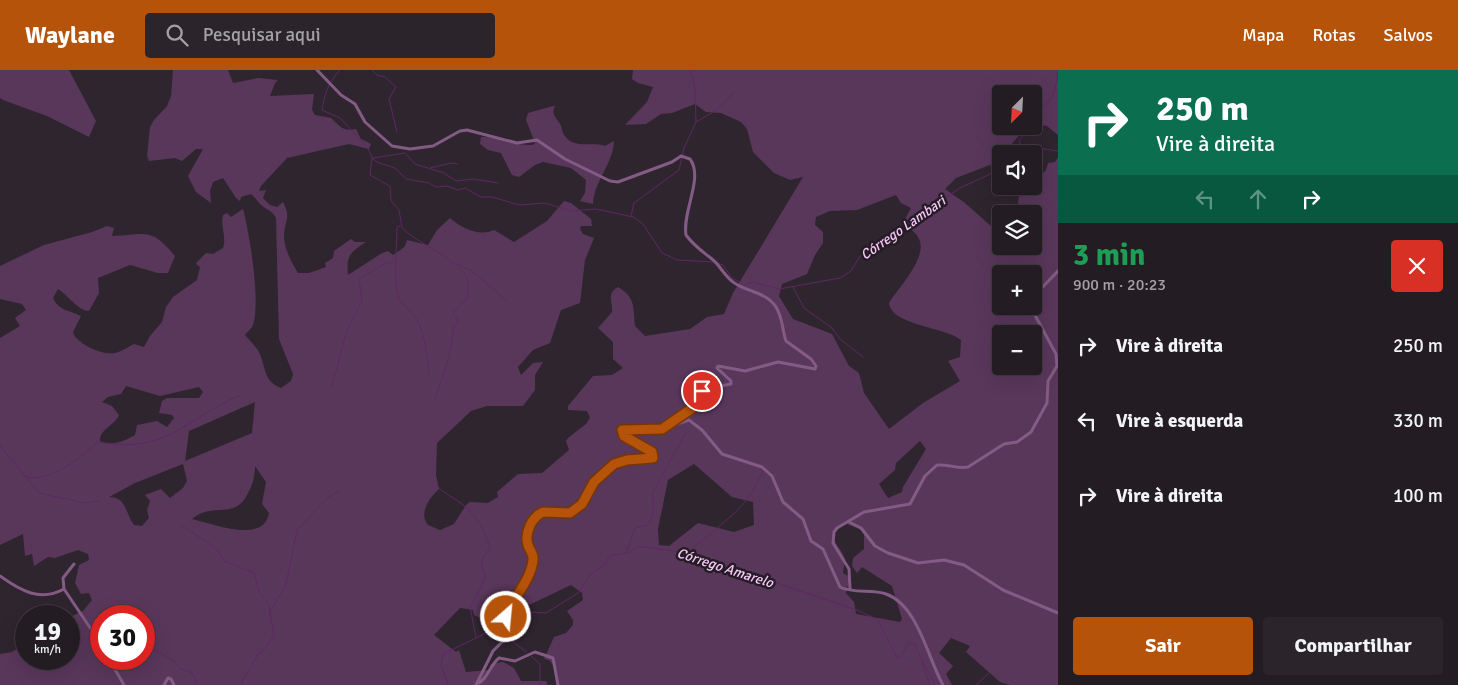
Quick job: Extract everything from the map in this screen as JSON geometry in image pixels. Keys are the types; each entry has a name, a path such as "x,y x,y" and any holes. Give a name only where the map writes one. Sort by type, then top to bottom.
{"street":[{"path":"317,70 341,95 355,104 365,122 392,146 410,150 433,146 460,131 468,130 518,143 537,140 565,159 610,181 618,182 672,162 681,156 690,159 694,168 695,178 689,198 686,235 699,250 713,259 728,278 774,304 780,315 786,341 811,359 816,366 815,369 809,369 778,362 745,371 718,366 717,368 731,381 731,384 704,389 699,402 694,407 662,429"},
{"path":"1042,288 1058,271"},
{"path":"850,589 849,569 833,543 837,528 864,512 910,504 925,476 937,465 950,464 962,468 968,467 1004,444 1017,442 1034,429 1048,403 1048,381 1057,366 1054,349 1035,315"},
{"path":"477,684 492,651 500,643 516,636 506,617 531,568 533,555 527,539 533,522 543,512 563,514 577,509 588,496 594,482 614,464 654,457 652,452 624,436 622,430 662,429 689,420 702,430 722,454 766,470 772,476 783,502 803,519 811,541 823,549 838,584 843,589 884,593 897,600 911,616 919,630 943,685"},
{"path":"849,522 862,528 878,548 898,557 923,564 944,560 964,565 1003,590 1058,613"},
{"path":"74,564 63,578 64,589 90,628"},
{"path":"0,576 17,589 27,592 51,596 64,589"},
{"path":"477,684 482,682 492,665 499,658 515,661 535,652 553,658 558,685"},
{"path":"115,670 124,685"},
{"path":"164,685 168,678 171,679 174,685"}],"shaded area":[{"path":"0,70 69,70 96,121 89,137 47,116 0,98"},
{"path":"173,70 228,70 233,83 258,78 278,80 270,96 314,94 312,110 315,115 331,118 344,129 356,129 361,139 371,144 369,149 349,144 287,158 261,186 259,191 266,190 263,198 270,205 277,207 283,202 286,208 284,241 298,273 309,273 326,267 325,263 333,258 334,251 351,239 355,242 366,242 350,256 348,260 348,275 382,253 388,251 393,255 400,251 407,240 428,245 437,230 450,218 460,225 477,232 494,230 514,242 547,221 564,201 571,203 591,219 592,226 581,226 580,229 583,234 594,238 585,260 580,303 561,310 550,343 533,350 518,367 521,375 533,363 543,362 535,375 535,390 523,406 487,406 471,411 437,443 436,475 439,489 426,506 424,515 428,525 440,530 454,524 470,502 488,503 498,497 497,492 518,474 542,473 569,450 566,441 586,424 590,418 587,411 568,410 568,406 593,376 612,375 623,368 613,359 613,342 598,328 612,312 611,295 614,290 618,287 631,299 635,326 645,336 690,329 707,317 724,314 733,293 803,177 790,180 774,173 753,152 747,129 741,122 721,113 706,112 695,104 672,113 661,114 646,124 625,125 647,102 653,87 638,83 632,79 633,70 1058,70 1058,135 1047,126 1042,125 1042,85 992,85 992,135 1020,135 1011,145 992,145 992,164 956,178 945,189 965,203 992,227 992,255 1042,255 1042,205 1018,205 1018,200 1020,195 1042,195 1042,174 1046,170 1048,163 1055,162 1058,157 1058,685 1010,685 1000,682 966,652 970,646 951,638 939,653 953,666 946,674 952,685 556,685 554,666 549,660 544,659 554,637 566,633 573,625 573,620 567,611 583,600 582,593 571,585 529,605 510,621 498,613 482,619 474,615 473,610 460,608 434,635 456,652 459,650 466,672 489,670 491,664 503,662 514,668 521,681 546,681 548,685 0,685 0,654 15,650 15,670 80,670 80,612 92,600 89,593 81,594 75,583 79,565 89,560 88,554 78,550 55,558 48,557 34,566 32,554 25,556 23,534 0,545 0,338 20,326 15,318 26,310 22,304 0,299 0,266 44,245 107,226 114,228 112,236 147,234 153,236 167,246 175,256 168,273 158,273 130,265 98,278 99,293 89,311 77,306 58,289 53,298 61,308 81,316 73,332 79,340 90,348 104,353 115,353 134,344 144,347 150,336 162,322 166,307 173,297 197,280 200,267 196,264 197,262 206,253 213,254 223,248 223,215 227,213 231,217 243,209 251,251 256,304 252,327 245,335 258,351 267,376 272,383 281,388 291,381 293,374 279,339 276,218 273,213 260,204 251,194 241,197 240,201 236,198 223,178 213,182 210,191 211,203 196,192 188,176 203,149 196,149 182,161 175,158 149,161 147,156 150,127 167,106 171,96","holes":["896,195 901,203 911,208 904,221 918,236 921,247 911,273 889,303 892,310 908,321 961,340 960,357 948,361 960,381 923,403 889,429 864,393 859,373 849,366 832,334 793,319 779,296 782,284 807,274 815,255 823,243 823,232 815,225 816,217 830,211 857,210","126,386 160,396 199,387 203,392 199,398 167,398 162,401 159,413 172,415 174,418 167,427 157,421 137,425 135,435 122,441 104,443 100,441 100,437 119,415 112,406 102,402 108,397 121,394","255,402 252,433 185,461 189,431","920,441 926,449 903,487 902,492 888,498 879,484 895,470 896,463","183,464 187,481 183,488 170,498 161,489 145,495 150,501 147,510 149,518 142,526 134,525 125,506 119,500 109,497 135,483","694,464 732,497 753,502 754,525 734,532 698,523 669,546 659,545 658,529 668,480","255,466 266,482 262,504 269,513 265,523 258,528 247,530 223,527 192,519 208,511 230,509 243,501 252,483","847,524 864,531 864,549 853,558 852,566 857,573 862,567 892,586 902,619 900,622 856,614 854,602 846,593 850,577 843,573 845,560 835,541 835,532"]},
{"path":"555,106 554,114 561,125 563,134 568,140 578,144 605,146 614,141 613,149 594,196 593,204 580,201 585,193 586,180 571,168 543,162 535,165 519,177 512,175 501,153 488,150 480,144 481,137 488,137 533,145 535,143 526,120 528,113"}],"waterway":[{"path":"340,70 328,88 322,110 340,118 367,147 372,157 370,175 390,186 391,201 399,210 402,228 448,259 467,278 467,298 453,313 458,321 453,328 449,355 435,399"},
{"path":"372,70 377,75 385,77 396,87 389,99 397,132"},
{"path":"631,216 634,203 679,170 684,148 696,122 695,88 690,70"},
{"path":"1042,108 1051,99 1058,70"},
{"path":"696,122 715,111 735,92"},
{"path":"1020,145 1020,139 1023,135"},
{"name":"Córrego Lambari","path":"1042,149 1058,151"},
{"path":"373,158 405,153 415,164 444,173 456,181 473,179 498,183"},
{"name":"Córrego Lambari","path":"372,158 377,162 395,168 406,179 429,183 436,187 447,186 458,190 465,188 481,197 492,197 519,205 545,203 571,211 596,209 633,217 643,224 662,253 677,260 713,262"},
{"path":"430,168 451,163 458,164"},
{"name":"Córrego Lambari","path":"717,263 723,265 732,278 744,285 753,282 779,289 840,278 851,271 860,256 960,188 992,173"},
{"path":"400,226 397,227 395,271 398,295 420,326 426,347 429,376"},
{"path":"332,386 347,330 362,301 359,279 386,263 393,262"},
{"path":"457,264 472,271 506,300"},
{"path":"793,287 804,308 832,328 840,339 863,357"},
{"path":"24,476 33,478 43,477 64,468 98,442 122,445 159,439 241,395"},
{"path":"627,551 635,528 650,523 653,515 652,494 685,434"},
{"path":"0,446 39,493 85,503 99,501"},
{"path":"690,552 744,503 764,469"},
{"path":"436,485 472,513 490,547 481,562 485,577 470,607 476,637"},
{"path":"270,612 286,584 297,530 328,497 340,491"},
{"path":"181,525 217,549 224,561 254,573 259,592 269,605 274,635 264,650 259,653 240,685"},
{"name":"Córrego Amarelo","path":"515,628 531,612 546,613 578,593 591,574 605,565 609,556 631,552 637,546 688,553 742,575 776,583 857,610 878,620 897,658 900,658 908,643 915,644 935,685"},
{"name":"Córrego Amarelo","path":"448,685 441,665 443,654 484,634 490,628 498,629 508,638"},
{"name":"Córrego Amarelo","path":"506,635 511,631"},
{"path":"512,641 526,652"},
{"path":"155,650 174,661 181,669 191,672 199,685"},
{"path":"531,656 540,664 540,685"},
{"path":"922,662 930,685"},
{"path":"976,685 989,673"}],"route":[{"path":"506,617 531,568 533,555 528,545 527,532 536,517 543,512 563,514 577,509 588,496 594,482 614,464 627,460 653,458 652,452 624,436 621,432 622,430 662,429 665,425 694,407 699,402 702,391"}]}
